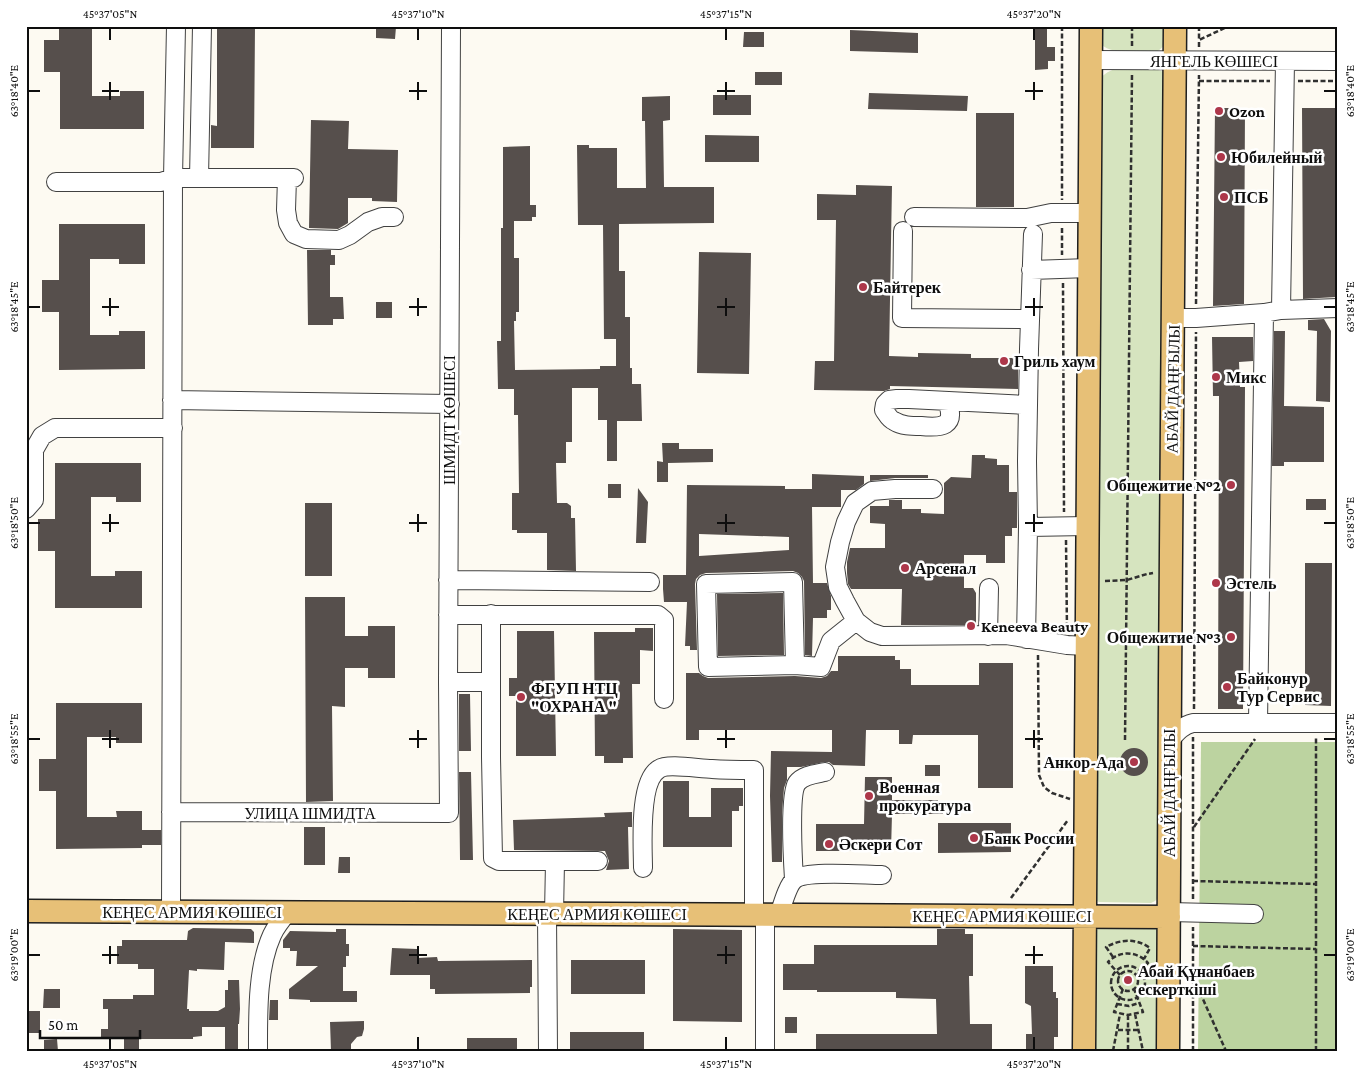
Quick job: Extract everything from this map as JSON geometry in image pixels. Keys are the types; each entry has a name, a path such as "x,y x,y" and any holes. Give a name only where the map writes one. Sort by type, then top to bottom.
{"main road":[{"path":"1084,1051 1086,646 1076,582 1087,526 1091,26"},
{"name":"АБАЙ ДАҢҒЫЛЫ","path":"1168,1051 1176,26"},
{"name":"КЕҢЕС АРМИЯ КӨШЕСІ","path":"26,911 1084,916 1169,914"}],"street":[{"path":"171,912 173,178 176,26"},
{"path":"199,178 202,26"},
{"name":"ШМИДТ КӨШЕСІ","path":"449,814 448,580 451,26"},
{"name":"ЯНГЕЛЬ КӨШЕСІ","path":"1091,60 1338,61"},
{"path":"1282,310 1285,61"},
{"path":"56,182 161,182 173,178 291,178 286,210 288,223 294,234 306,239 339,240 350,235 368,222 382,217 394,217"},
{"path":"914,217 1027,218 1050,213 1090,213"},
{"path":"903,231 902,318 1030,319"},
{"path":"1032,640 1027,462 1033,234"},
{"path":"1031,270 1089,268"},
{"path":"1173,318 1338,308"},
{"path":"1258,728 1264,313"},
{"path":"172,400 450,404"},
{"path":"947,401 1028,405"},
{"path":"26,509 34,500 34,450 42,436 55,428 173,428"},
{"path":"933,489 895,488 872,491 855,503 846,522 835,567 838,587 856,621 870,632 882,636 1006,635 1067,645 1086,646"},
{"path":"1028,527 1087,526"},
{"path":"448,580 650,582"},
{"path":"795,665 794,582 706,584 708,667 795,665 821,667 831,641 856,621"},
{"path":"988,636 989,588"},
{"path":"492,614 493,858 499,861 598,861"},
{"path":"448,615 658,615 664,620 664,699"},
{"path":"448,682 492,682"},
{"path":"1170,740 1178,730 1194,722 1258,728 1338,723"},
{"path":"643,868 642,813 650,779 658,769 668,766 754,770 766,915 765,1051"},
{"path":"766,915 790,887 794,879 792,854 793,801 796,784 804,777 824,772"},
{"name":"УЛИЦА ШМИДТА","path":"172,812 449,814"},
{"path":"548,1051 551,914 555,862"},
{"path":"794,879 805,875 882,875"},
{"path":"258,1051 262,966 272,934 288,912"},
{"path":"1169,914 1193,912 1254,914"}],"path":[{"path":"1126,740 1132,26"},
{"path":"1193,1051 1199,26"},
{"path":"1200,40 1229,26"},
{"path":"1199,81 1338,81"},
{"path":"1076,582 1127,580 1147,574 1171,572"},
{"path":"1032,640 1039,775 1044,787 1052,793 1071,800"},
{"path":"1193,827 1258,728"},
{"path":"1316,734 1316,1051"},
{"path":"1007,903 1068,820"},
{"path":"1193,881 1316,884"},
{"path":"1113,958 1106,947 1126,940 1141,943 1150,948 1144,959"},
{"path":"1193,946 1316,949"},
{"path":"1120,975 1108,962 1121,954 1131,953 1136,954 1148,963 1137,975"},
{"path":"1128,965 1134,966 1141,971 1145,979 1143,992 1129,1000 1120,998 1113,990 1111,983 1116,971 1128,965"},
{"path":"1128,970 1134,972 1137,975 1138,982 1134,989 1128,991 1123,989 1118,983 1120,975 1128,970"},
{"path":"1193,978 1226,1051"},
{"path":"1123,989 1114,1012 1128,1015 1142,1012 1134,989"},
{"path":"1117,1004 1130,1006 1139,1003"},
{"path":"1114,1051 1120,1014"},
{"path":"1135,1014 1143,1051"},
{"path":"1128,1015 1128,1051"},
{"path":"1117,1030 1139,1030"}],"green space":[{"path":"1097,26 1170,26 1169,34 1160,50 1156,52 1134,52 1117,51 1104,46 1099,40"},
{"path":"1116,69 1148,69 1165,73 1159,897 1151,903 1099,902 1095,900 1098,82 1110,71"},
{"path":"1201,742 1338,742 1338,1051 1198,1051"},
{"path":"1151,924 1160,930 1162,1051 1091,1051 1093,929 1097,925"}],"building":[{"path":"59,26 92,26 92,96 120,96 120,91 144,91 144,129 60,129 60,72 44,72 44,40 59,40"},
{"path":"217,26 255,26 254,148 211,148 211,125 217,126"},
{"path":"376,26 396,27 395,39 376,38"},
{"path":"1035,26 1047,26 1047,47 1055,47 1055,61 1048,61 1048,69 1035,70"},
{"path":"850,30 918,33 918,53 850,51"},
{"path":"744,32 764,32 764,47 743,47"},
{"path":"755,72 782,72 782,85 755,85"},
{"path":"869,93 968,96 967,111 868,109"},
{"path":"713,95 751,95 751,115 713,115"},
{"path":"670,96 670,120 663,121 664,187 714,187 714,223 619,224 619,271 625,271 625,317 630,317 630,368 632,368 632,384 641,384 642,421 617,421 617,461 607,461 607,420 598,420 598,388 572,388 572,442 566,442 566,463 556,463 557,503 567,503 571,506 571,518 575,518 576,571 547,570 547,533 517,533 517,530 512,530 512,493 519,493 518,415 514,415 514,389 498,389 497,341 501,341 503,147 530,146 530,205 536,205 536,217 532,217 532,221 514,221 514,258 519,258 519,312 516,312 516,321 514,321 515,370 600,369 600,366 616,366 616,339 604,339 603,225 578,225 577,145 589,145 589,148 617,148 617,188 646,188 645,121 642,121 642,97"},
{"path":"1215,108 1245,108 1244,304 1213,306"},
{"path":"1302,108 1335,108 1336,297 1303,299"},
{"path":"976,113 1014,113 1014,207 976,207"},
{"path":"311,120 349,121 348,149 398,150 397,202 372,201 372,198 348,198 348,223 338,229 309,228"},
{"path":"705,135 759,136 759,162 705,162"},
{"name":"Байтерек","path":"856,185 892,186 889,356 918,357 918,353 971,354 971,358 1018,358 1018,389 890,386 890,389 884,391 814,390 815,361 834,361 836,220 817,220 817,194 856,195"},
{"path":"59,224 145,224 145,264 119,264 119,259 90,259 90,335 119,335 119,331 145,331 145,369 59,370 59,312 42,312 42,280 59,280"},
{"path":"307,250 331,250 331,255 335,255 335,265 330,265 330,297 343,297 344,319 333,319 333,325 308,325"},
{"path":"699,252 751,253 749,374 697,373"},
{"path":"376,302 392,302 392,318 376,318"},
{"path":"1324,319 1331,331 1330,402 1316,401 1317,331 1308,330 1308,320"},
{"path":"1274,331 1285,331 1284,406 1324,407 1324,462 1284,462 1284,466 1272,466"},
{"path":"1212,337 1253,337 1253,361 1239,362 1240,387 1245,387 1243,709 1218,709 1219,396 1213,396"},
{"path":"662,443 679,443 679,449 713,449 713,462 668,463 668,482 657,482 657,461 663,462"},
{"name":"Арсенал","path":"972,455 985,455 985,458 997,459 997,465 1009,465 1009,492 1017,492 1017,528 1012,528 1012,536 1005,536 1005,563 986,563 986,555 964,555 964,588 973,588 976,593 976,625 901,625 902,589 851,589 848,584 847,573 850,548 885,548 885,524 870,523 870,506 889,506 889,500 902,500 902,509 921,509 921,513 944,514 944,483 951,477 971,478"},
{"path":"55,463 141,463 141,502 116,502 116,497 91,497 91,576 115,576 115,571 142,571 142,608 55,608 55,551 38,551 38,519 55,519"},
{"path":"812,474 864,476 864,484 856,490 841,490 841,507 812,507 813,583 827,583 831,596 831,610 827,610 827,618 813,618 812,656 805,655 804,581 798,573 793,571 706,573 700,575 696,579 695,584 697,650 690,650 690,646 685,646 687,602 664,602 663,589 663,575 686,575 687,485 785,486 785,489 812,489","holes":["699,534 789,537 789,550 699,556"]},
{"path":"870,475 928,475 928,478 895,478 870,481"},
{"path":"608,484 621,484 621,498 608,498"},
{"path":"638,488 648,502 646,543 636,543"},
{"path":"1306,499 1326,499 1326,510 1306,510"},
{"path":"305,503 332,503 332,576 305,576"},
{"path":"1305,563 1332,563 1331,706 1305,705"},
{"path":"783,593 784,655 718,656 717,594"},
{"path":"305,597 345,597 345,636 368,636 368,626 395,626 395,678 368,678 368,668 345,668 345,707 332,706 333,801 306,802"},
{"path":"635,628 653,628 653,651 640,650 640,684 632,684 633,758 623,758 623,763 604,763 604,756 595,756 594,632 635,632"},
{"path":"517,631 554,631 556,756 516,756 516,696 509,696 509,678 517,678"},
{"path":"838,656 895,656 895,660 900,660 900,669 911,669 911,685 979,685 979,663 1013,663 1013,788 978,788 978,735 913,735 912,744 899,744 899,730 866,730 865,766 833,765 829,762 824,762 801,767 787,767 782,813 782,862 772,862 771,751 832,752 832,730 699,730 699,740 686,740 686,673 699,673 708,678 795,676 821,678 827,676 831,671 838,671"},
{"path":"459,694 470,694 471,751 459,751"},
{"path":"56,703 142,703 142,743 116,743 116,737 87,737 87,817 117,817 116,811 142,811 142,830 161,830 161,845 142,845 142,848 56,849 56,791 39,791 39,759 56,759"},
{"name":"Анкор-Ада","path":"1134,748 1144,752 1148,762 1144,772 1134,776 1124,772 1120,762 1124,752"},
{"path":"925,765 940,765 940,776 925,776"},
{"path":"459,772 471,772 473,860 460,860"},
{"path":"865,777 892,777 892,800 938,800 938,802 943,802 943,814 892,814 891,851 816,851 816,824 864,824"},
{"path":"663,781 689,781 689,817 711,817 711,788 743,788 743,806 739,806 739,811 732,811 732,847 663,847"},
{"path":"632,812 632,827 628,827 629,869 606,870 609,861 605,851 514,850 513,820 605,817 604,813"},
{"name":"Банк России","path":"938,823 1011,823 1011,852 938,853"},
{"path":"304,827 325,827 325,865 304,865"},
{"path":"339,857 350,857 350,873 338,873"},
{"path":"193,928 251,929 254,932 254,943 225,942 224,970 189,970 187,1009 189,1011 218,1011 225,1007 225,990 228,990 228,980 239,980 238,1051 225,1051 225,1027 202,1027 202,1036 193,1037 193,1039 139,1039 139,1050 124,1050 124,1039 101,1039 101,1029 108,1029 108,1009 103,1009 103,999 133,999 133,995 154,995 154,969 138,969 138,964 117,964 117,946 122,946 122,940 187,940 188,931"},
{"path":"336,929 346,929 346,944 349,944 349,956 346,956 346,967 343,967 343,991 357,991 357,1002 310,1002 310,1000 289,999 289,989 318,966 296,966 297,951 283,948 283,940 290,931 336,932"},
{"path":"673,929 742,930 742,1022 673,1021"},
{"path":"937,929 965,929 965,934 973,934 973,976 969,976 970,1024 992,1024 992,1051 816,1051 816,1034 937,1034 936,999 896,998 896,992 783,990 783,964 814,964 814,945 937,945"},
{"path":"392,948 417,949 417,958 437,957 438,961 532,960 532,987 530,987 530,993 435,994 435,989 430,989 430,975 390,975"},
{"path":"571,960 645,960 645,994 571,994"},
{"path":"1025,966 1053,966 1053,992 1056,992 1056,998 1058,998 1058,1037 1054,1037 1054,1051 1026,1051 1026,1034 1032,1034 1031,1006 1025,1003"},
{"path":"44,989 60,989 60,1008 43,1008"},
{"path":"270,1000 278,1000 278,1020 269,1020"},
{"path":"26,1011 40,1011 40,1033 26,1033"},
{"path":"785,1017 797,1017 797,1033 785,1033"},
{"path":"364,1021 362,1036 357,1037 351,1044 351,1051 331,1051 330,1022"},
{"path":"570,1032 644,1032 644,1051 570,1051"},
{"path":"467,1038 517,1038 517,1051 467,1051"},
{"path":"57,1039 58,1051 44,1051 44,1040"}],"place":[{"name":"Ozon","path":"1219,111"},
{"name":"Юбилейный","path":"1221,157"},
{"name":"ПСБ","path":"1224,197"},
{"name":"Байтерек","path":"863,287"},
{"name":"Гриль хаум","path":"1004,361"},
{"name":"Микс","path":"1216,377"},
{"name":"Общежитие №2","path":"1231,485"},
{"name":"Арсенал","path":"905,568"},
{"name":"Эстель","path":"1216,583"},
{"name":"Keneeva Beauty","path":"971,626"},
{"name":"Общежитие №3","path":"1231,637"},
{"name":"Байконур Тур Сервис","path":"1227,687"},
{"name":"ФГУП НТЦ \"ОХРАНА \"","path":"521,697"},
{"name":"Анкор-Ада","path":"1134,762"},
{"name":"Военная прокуратура","path":"869,796"},
{"name":"Банк России","path":"974,838"},
{"name":"Әскери Сот","path":"829,844"},
{"name":"Абай Құнанбаев ескерткіші","path":"1128,980"}]}
